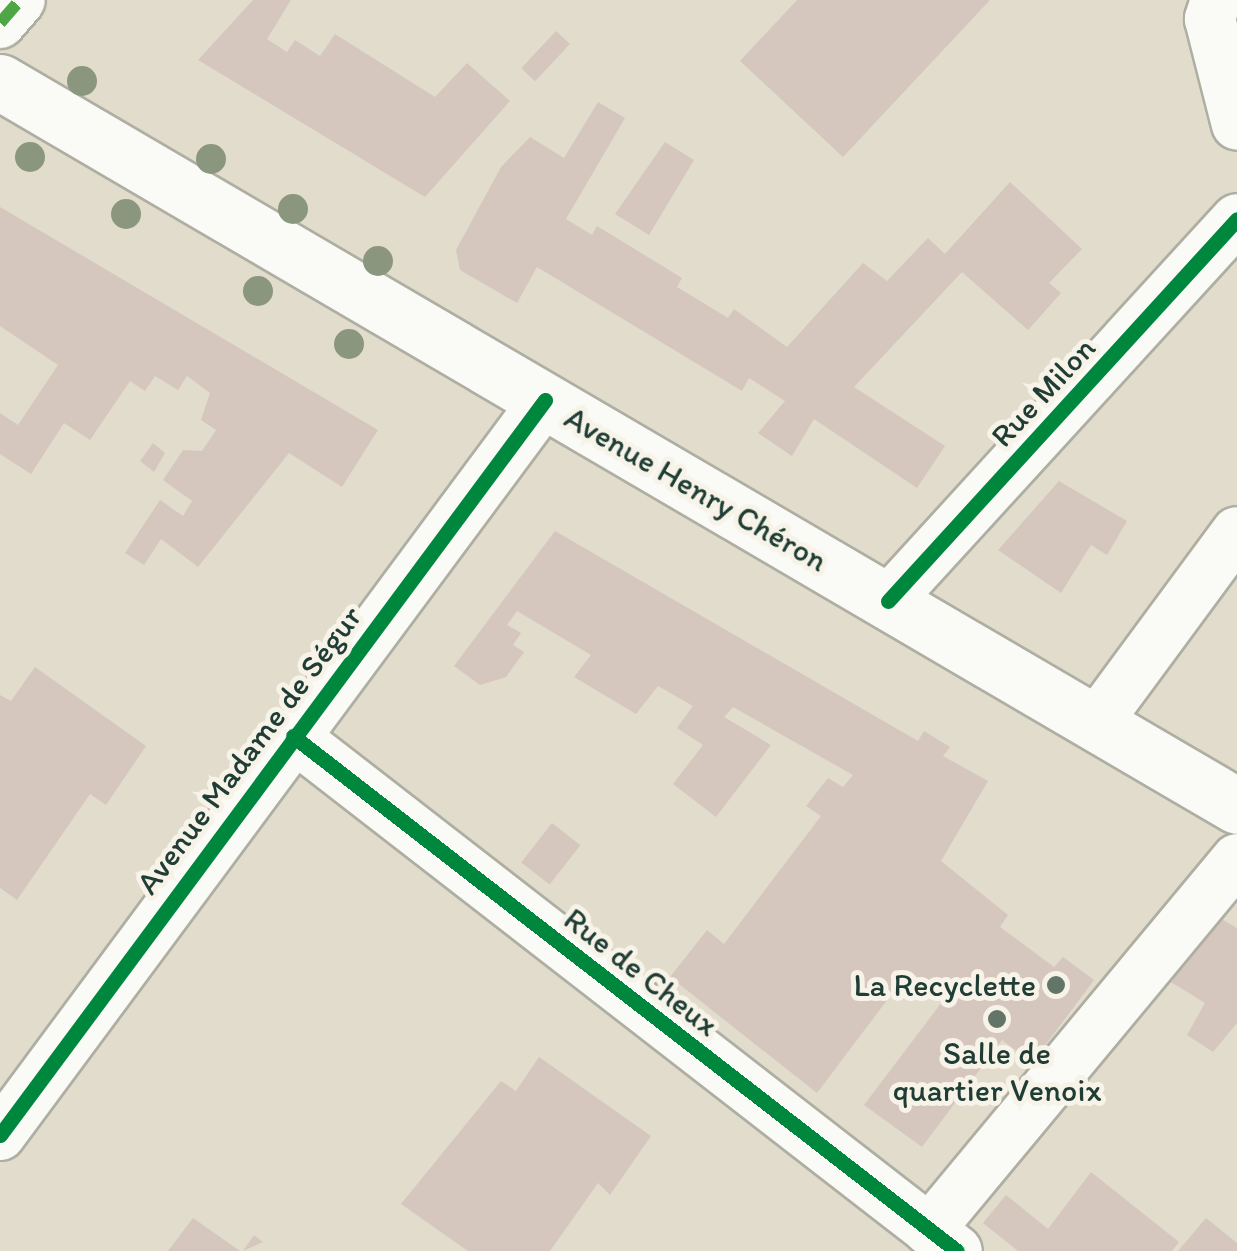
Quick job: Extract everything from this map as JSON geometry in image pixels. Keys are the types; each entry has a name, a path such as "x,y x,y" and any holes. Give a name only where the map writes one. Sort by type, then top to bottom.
{"main road":[{"name":"Avenue Henry Chéron","path":"0,82 1237,806"}],"street":[{"path":"0,23 20,0"},
{"path":"1216,0 1210,19 1237,125"},
{"name":"Rue Milon","path":"888,601 1237,219"},
{"name":"Avenue Madame de Ségur","path":"0,1135 292,736 545,400"},
{"path":"1096,723 1237,532"},
{"name":"Rue de Cheux","path":"292,736 943,1240"},
{"path":"943,1240 1237,859"}],"building":[{"path":"253,0 291,0 267,39 287,52 295,40 320,56 335,34 435,97 467,63 510,101 425,197 198,60"},
{"path":"797,0 990,0 843,157 740,61"},
{"path":"556,31 570,44 535,81 521,68"},
{"path":"598,102 625,118 566,219 592,235 597,226 682,278 677,287 728,318 734,309 787,347 863,263 887,281 928,238 945,254 1010,182 1082,249 1049,283 1061,293 1028,330 962,272 854,387 945,446 917,488 814,419 792,456 758,433 785,401 749,378 742,391 537,267 517,303 460,270 456,250 501,167 530,137 564,158"},
{"path":"665,142 694,160 649,235 615,214"},
{"path":"0,207 378,430 342,487 289,453 198,567 161,539 144,565 125,553 160,500 183,516 192,501 163,480 183,450 202,451 216,430 201,420 210,393 187,376 178,390 155,376 145,391 130,381 90,440 64,423 31,474 0,454 0,413 18,425 58,365 0,326"},
{"path":"153,443 165,453 154,472 140,461"},
{"path":"1059,481 1127,521 1107,555 1091,545 1061,593 998,550"},
{"path":"555,531 918,741 924,731 950,747 943,756 988,781 941,861 1008,915 1000,927 1054,967 1063,957 1094,980 1032,1063 1002,1040 922,1147 864,1105 945,998 909,971 817,1093 670,977 707,930 724,944 821,816 806,806 828,778 843,787 853,775 733,707 724,717 771,745 716,817 673,784 703,745 677,728 693,706 658,686 636,714 574,677 591,655 517,611 507,625 521,633 513,645 524,652 506,677 480,685 454,666"},
{"path":"35,667 146,746 106,805 90,794 17,900 0,888 0,695 11,701"},
{"path":"552,823 580,845 550,885 521,862"},
{"path":"1220,918 1237,928 1237,1023 1213,1052 1187,1035 1205,1003 1171,982"},
{"path":"539,1057 651,1136 610,1195 598,1183 550,1251 468,1251 401,1204 501,1081 516,1091"},
{"path":"1091,1172 1179,1242 1172,1251 1018,1251 983,1223 1006,1195 1048,1229"},
{"path":"193,1218 240,1251 168,1251"},
{"path":"1206,1218 1237,1243 1237,1251 1178,1251"},
{"path":"254,1235 263,1242 243,1251"}],"marked path":[{"path":"0,23 20,0"}],"cycle path":[{"path":"888,601 1237,219"},
{"path":"0,1135 545,400"},
{"path":"293,736 957,1251"}],"place":[{"name":"La Recyclette","path":"1056,985"},
{"name":"Salle de quartier Venoix","path":"997,1019"}]}
